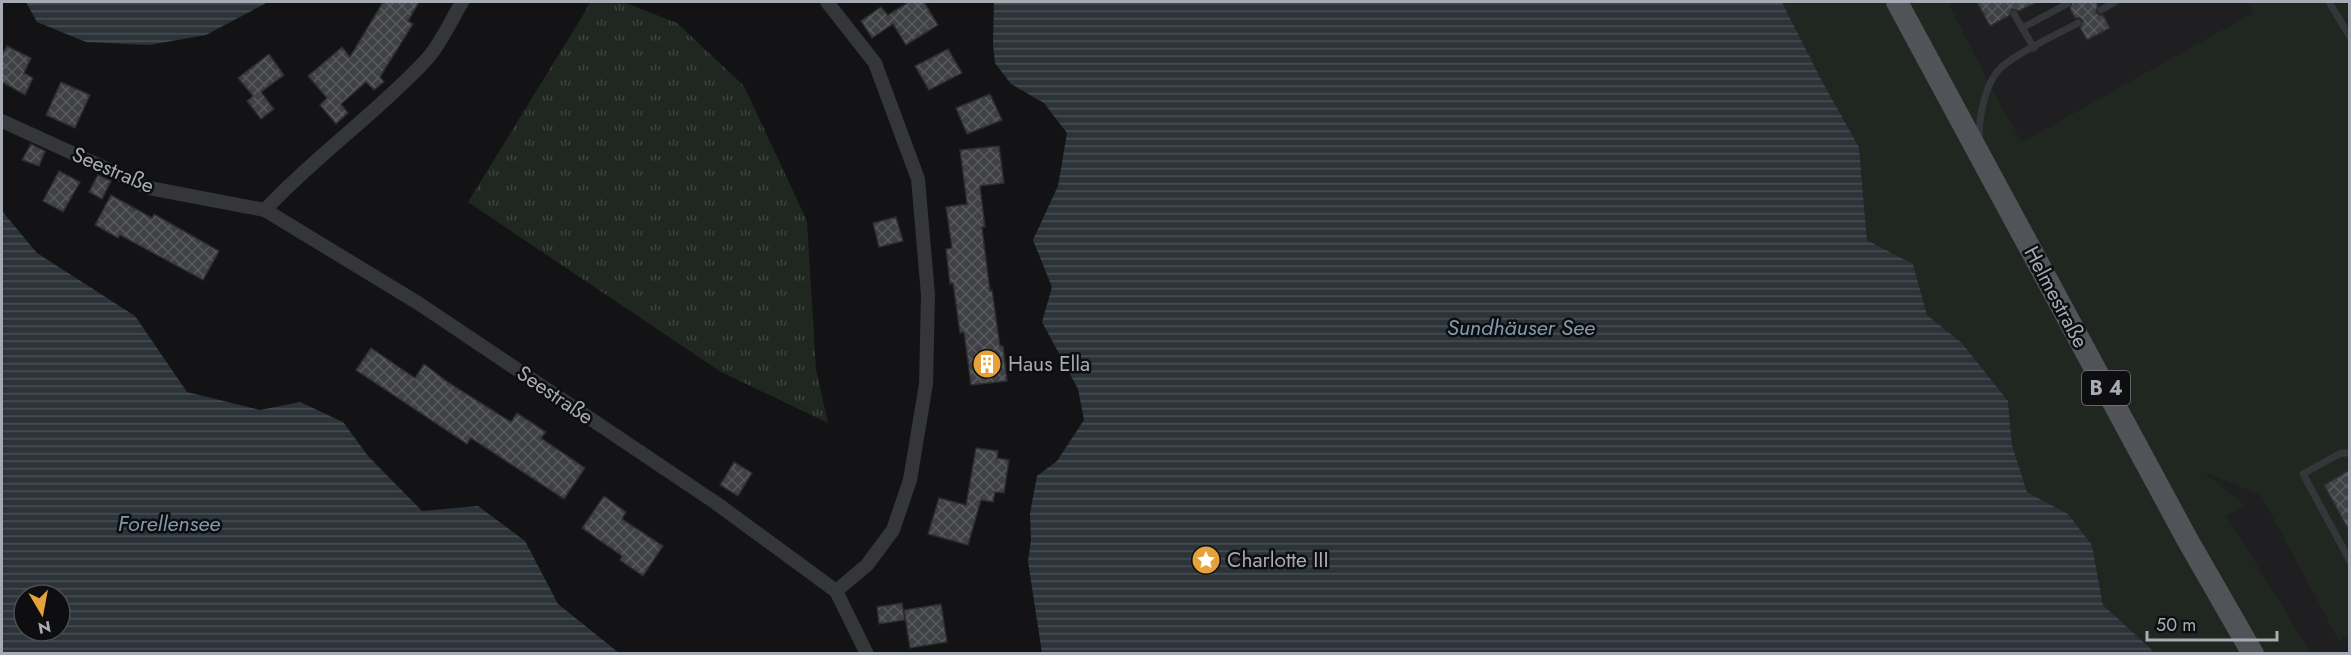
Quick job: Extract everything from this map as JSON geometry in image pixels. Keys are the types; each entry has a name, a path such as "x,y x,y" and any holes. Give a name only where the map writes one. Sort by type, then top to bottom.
{"main road":[{"name":"Helmestraße","path":"1898,2 2187,539 2253,654"}],"street":[{"path":"265,210 292,181 362,122 428,58 462,2"},
{"path":"827,2 875,63 918,179 928,296 926,384 910,480 893,530 867,565 836,591"},
{"name":"Seestraße","path":"2,121 149,188 265,210 438,316 716,503 836,591 867,654"}],"lane":[{"path":"2101,10 2115,2"},
{"path":"2330,2 2349,37"},
{"path":"2022,28 2067,4"},
{"path":"2014,14 2034,48"},
{"path":"1979,150 1979,121 1987,91 2002,66 2078,23"},
{"path":"2349,453 2340,453 2303,474 2349,561"}],"shaded area":[{"path":"1948,2 2349,2 2349,653 2311,653 2226,516 2244,505 2201,470 2002,107"}],"green space":[{"path":"591,2 623,2 677,23 744,86 807,221 816,369 828,423 721,372 468,202"},
{"path":"1782,2 1948,2 2022,142 2253,13 2247,2 2349,2 2349,636 2339,641 2261,495 2204,472 2245,505 2227,516 2311,653 2153,653 2103,605 2092,545 2068,514 2027,492 2012,445 2008,401 1962,343 1927,315 1913,264 1867,240 1859,147"}],"water":[{"path":"26,2 268,2 206,35 149,45 86,42 37,22"},
{"name":"Sundhäuser See","path":"994,2 1782,2 1859,147 1867,240 1913,264 1927,315 1962,343 2008,401 2012,445 2027,492 2068,514 2092,545 2103,605 2153,653 1042,653 1028,561 1031,540 1030,513 1037,476 1057,461 1084,420 1078,389 1042,322 1052,287 1033,240 1058,186 1067,133 1044,103 1011,84 995,63"},
{"name":"Forellensee","path":"2,211 37,253 135,316 187,392 260,410 300,402 343,422 368,456 422,511 478,506 525,541 558,604 619,653 2,653"}],"building":[{"path":"383,2 419,2 408,21 413,24 380,77 384,82 374,90 366,82 341,104 348,113 336,124 320,105 327,98 308,76 342,47 350,57"},
{"path":"909,2 924,2 938,25 906,45 893,24 872,38 861,21 881,7 888,15"},
{"path":"1977,2 2037,2 2019,11 2012,9 2009,16 1990,26"},
{"path":"2072,2 2096,2 2098,5 2096,12 2103,15 2110,28 2087,40 2080,28 2083,21 2075,18 2070,9"},
{"path":"7,46 31,58 24,73 33,78 25,95 2,82 2,55"},
{"path":"948,49 962,73 929,90 915,66"},
{"path":"269,54 284,75 261,92 274,109 261,119 247,101 253,96 238,78"},
{"path":"61,82 90,95 75,128 46,115"},
{"path":"990,94 1002,120 967,134 956,108"},
{"path":"31,144 45,151 39,166 22,160"},
{"path":"999,146 1004,183 980,186 985,227 982,227 990,291 992,290 1000,346 1003,346 1007,381 971,385 964,332 960,333 953,283 950,284 946,249 952,248 946,207 967,204 960,150"},
{"path":"59,171 80,182 63,212 43,201"},
{"path":"98,175 111,181 102,199 89,192"},
{"path":"111,195 152,218 154,214 219,251 203,280 120,235 118,238 95,225"},
{"path":"896,217 903,241 879,247 873,223"},
{"path":"371,348 415,378 424,364 449,383 511,422 517,413 546,432 541,438 585,468 564,499 471,438 467,444 356,370"},
{"path":"976,448 998,451 997,458 1009,460 1004,493 995,492 993,502 981,500 968,545 928,534 939,498 966,505"},
{"path":"734,462 752,473 738,496 720,485"},
{"path":"2349,470 2349,531 2324,485"},
{"path":"604,496 626,512 622,519 663,546 643,576 620,560 622,556 582,528"},
{"path":"902,603 905,620 879,624 877,607"},
{"path":"941,604 947,642 910,648 904,610"}],"place":[{"name":"Haus Ella","path":"987,364"},
{"name":"Charlotte III","path":"1206,560"}]}
